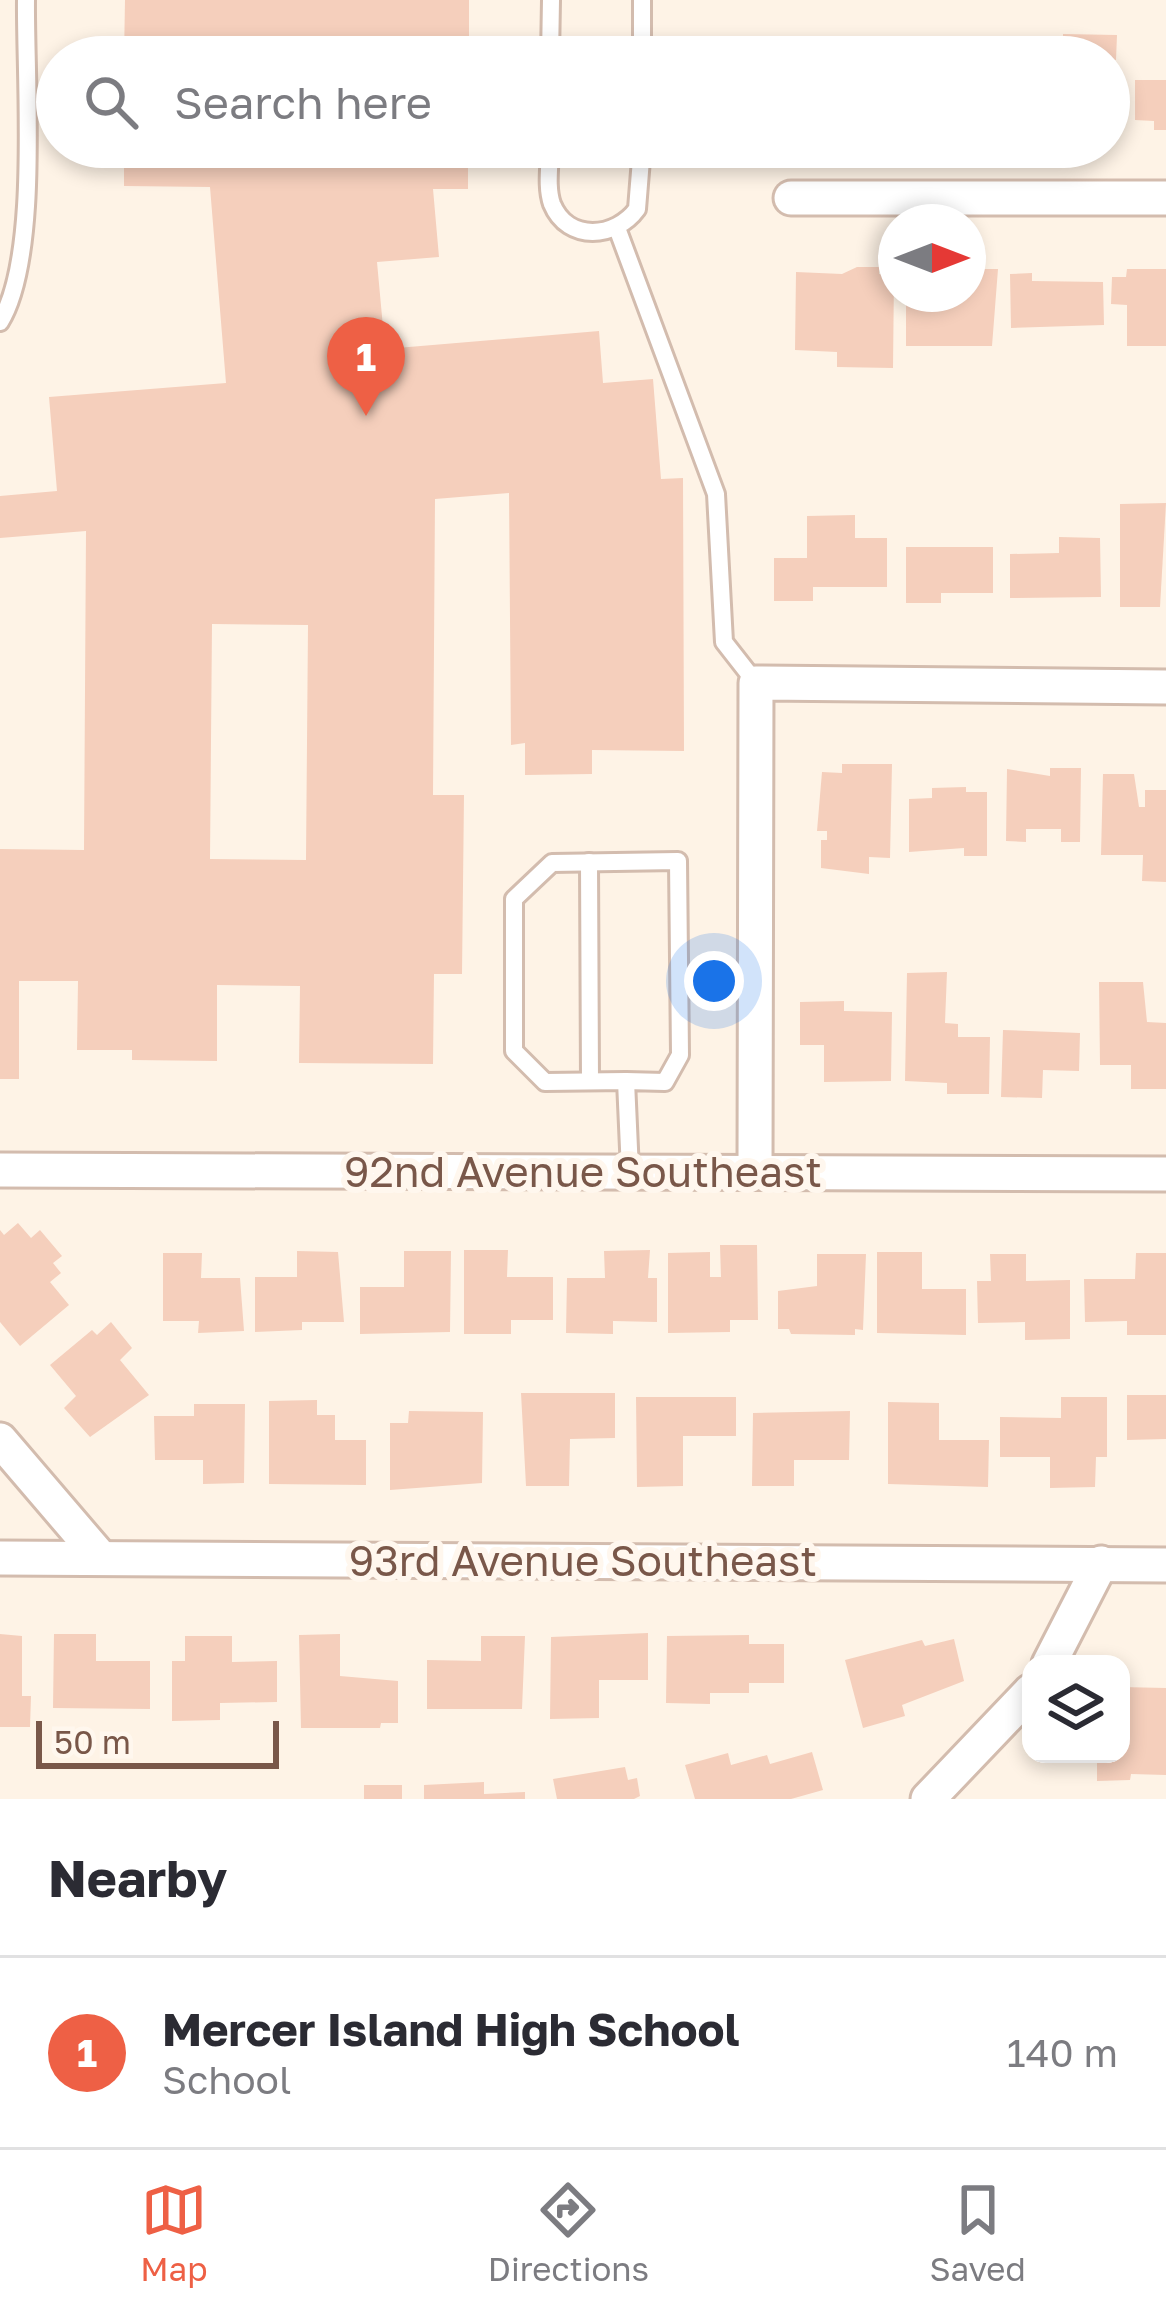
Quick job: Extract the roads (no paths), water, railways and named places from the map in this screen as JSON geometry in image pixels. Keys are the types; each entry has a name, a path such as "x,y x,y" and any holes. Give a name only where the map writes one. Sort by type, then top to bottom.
{"street":[{"path":"791,198 1166,198"},
{"path":"754,1171 756,683 1166,687"},
{"name":"92nd Avenue Southeast","path":"0,1170 1166,1174"},
{"path":"0,1440 101,1558"},
{"name":"93rd Avenue Southeast","path":"0,1558 1166,1565"},
{"path":"1054,1655 1102,1563"},
{"path":"928,1799 1022,1700"}],"lane":[{"path":"0,322 13,301 24,226 26,0"},
{"path":"550,0 550,36"},
{"path":"642,0 642,36"},
{"path":"550,168 550,198 556,213 584,232 617,228 642,195 642,168"},
{"path":"617,228 716,494 724,642 756,683"},
{"path":"678,861 680,1054 665,1082 626,1081 545,1082 514,1051 514,899 552,863 678,861"},
{"path":"589,862 590,1081"},
{"path":"626,1081 630,1171"}],"place":[{"name":"Mercer Island High School","path":"366,416"}]}
